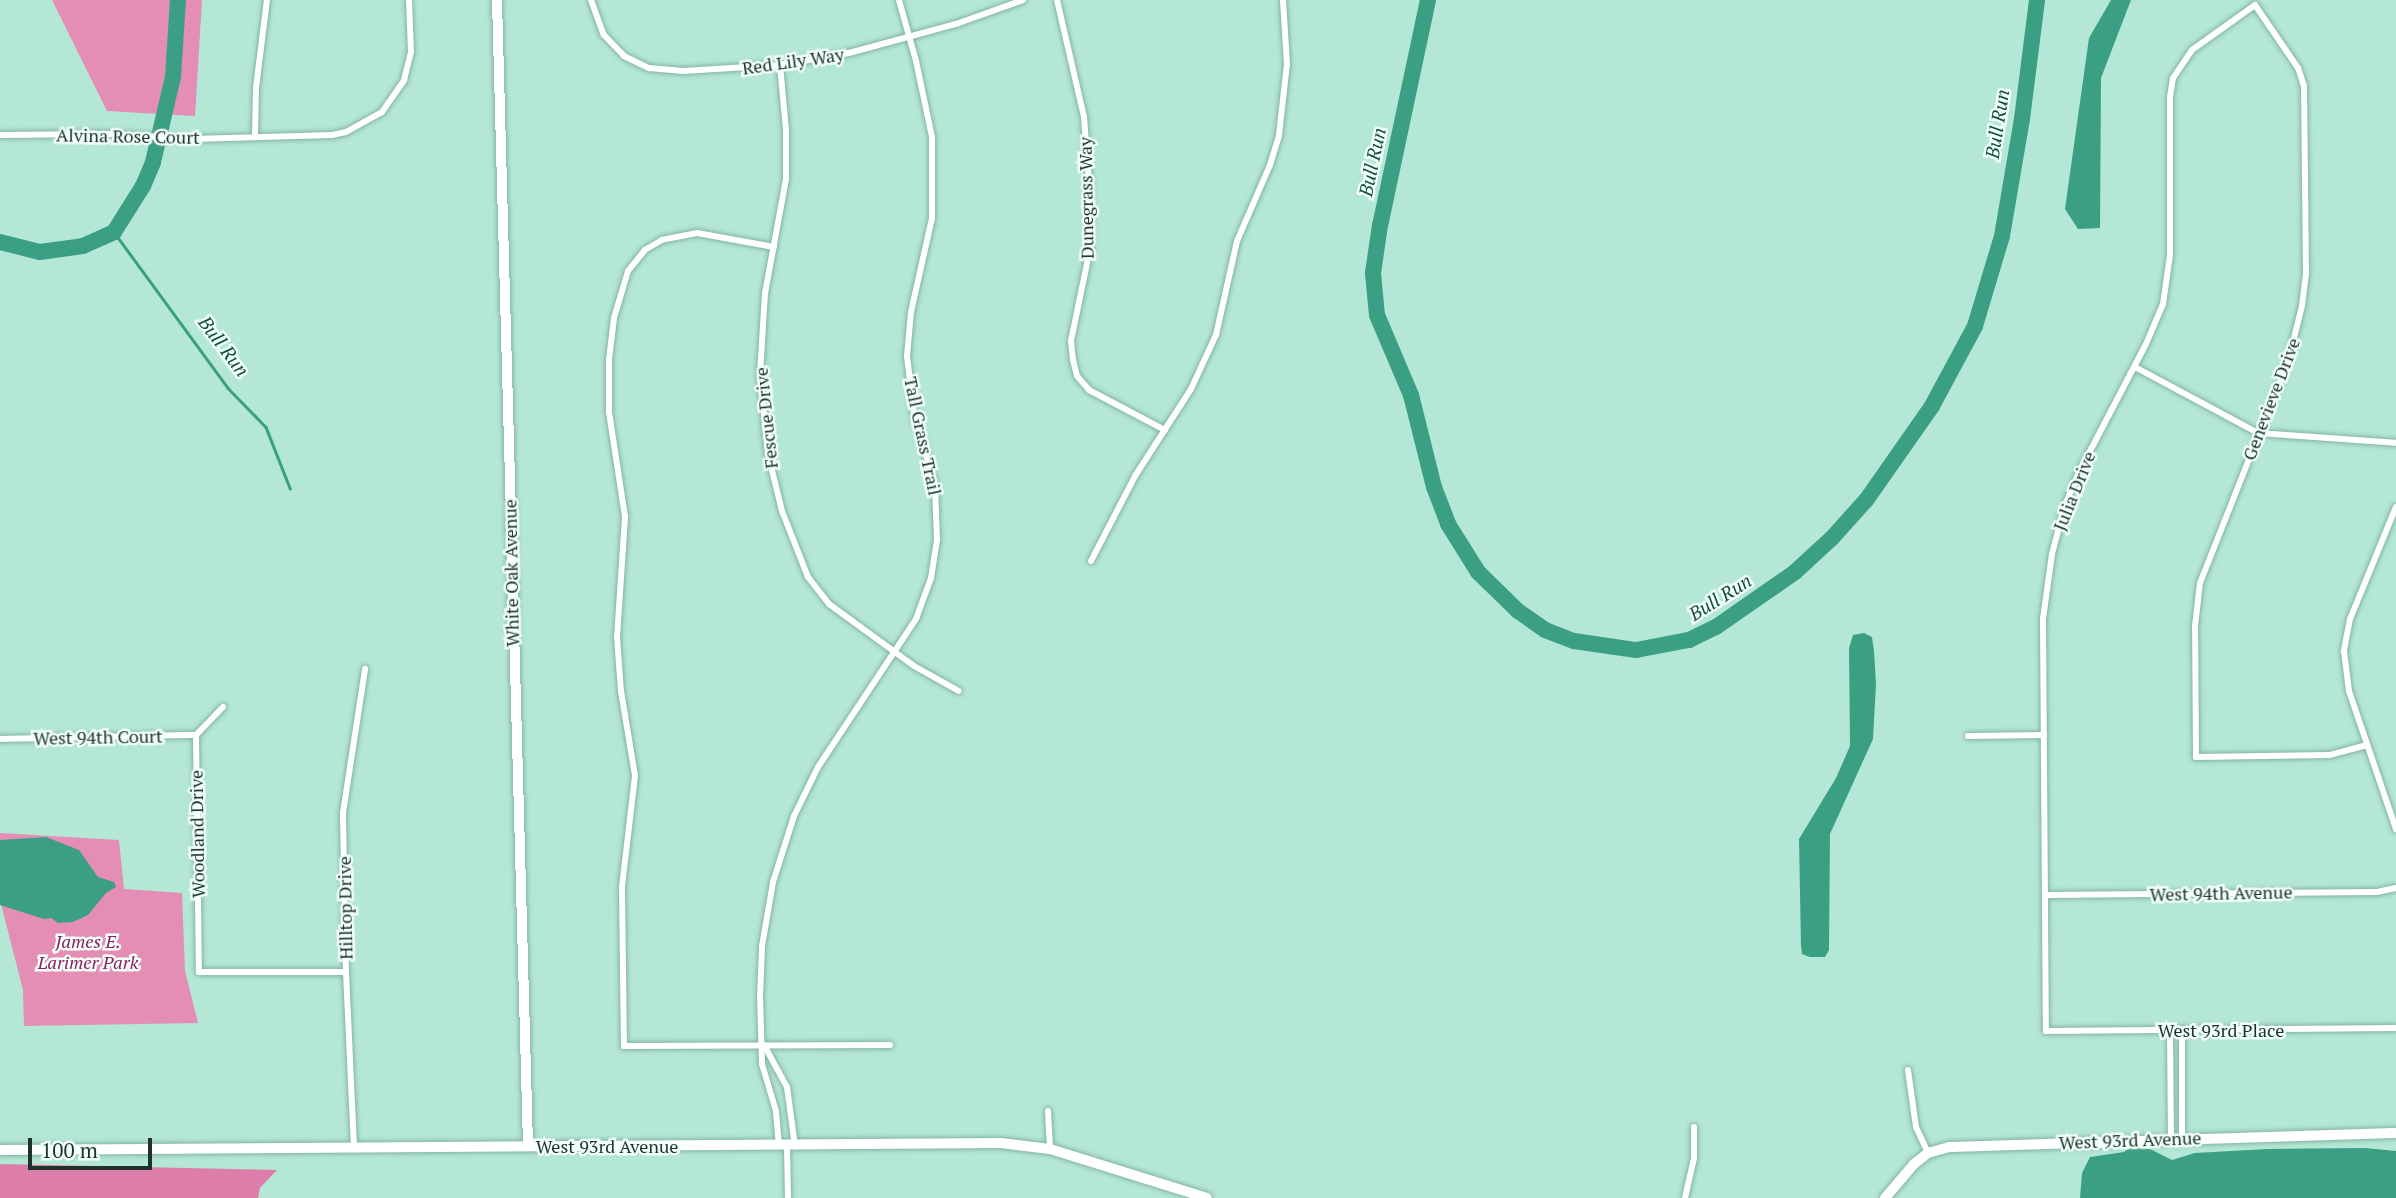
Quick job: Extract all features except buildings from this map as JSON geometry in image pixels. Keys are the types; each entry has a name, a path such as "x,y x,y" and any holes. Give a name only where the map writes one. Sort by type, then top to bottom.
{"street":[{"path":"255,136 256,88 267,0"},
{"name":"Alvina Rose Court","path":"0,135 165,138 339,134 363,125 382,112 397,94 409,66 410,0"},
{"name":"White Oak Avenue","path":"497,0 528,1146"},
{"name":"Red Lily Way","path":"591,0 608,40 624,56 642,66 683,71 780,65 849,53 910,37 1023,0"},
{"name":"Tall Grass Trail","path":"787,1146 762,1064 764,1045 760,998 762,946 768,902 786,836 808,786 830,748 909,632 925,597 933,567 938,526 932,470 914,414 908,370 909,326 926,257 934,180 932,137 899,0"},
{"name":"Dunegrass Way","path":"1057,0 1083,108 1089,184 1090,249 1071,341 1077,376 1089,390 1165,430"},
{"path":"1091,561 1135,476 1191,389 1216,335 1237,242 1270,165 1279,135 1287,64 1283,0"},
{"name":"Julia Drive","path":"2046,1031 2043,619 2056,533 2083,463 2135,367 2159,316 2168,279 2170,97 2173,78 2192,50 2255,5"},
{"name":"Genevieve Drive","path":"2255,5 2298,68 2306,104 2305,289 2289,358 2200,583 2195,626 2196,757 2329,755 2367,745"},
{"name":"Fescue Drive","path":"780,65 787,162 782,214 762,321 760,387 768,454 782,511 800,561 821,596 895,654 959,691"},
{"path":"774,247 697,233 675,235 650,246 631,265 622,282 614,318 608,378 611,436 625,517 617,604 619,670 635,776 622,887 624,1046 890,1045"},
{"path":"2135,367 2259,433 2396,443"},
{"path":"2396,507 2350,619 2344,645 2347,684 2396,829"},
{"name":"Hilltop Drive","path":"354,1148 346,972 343,813 365,669"},
{"path":"196,735 223,707"},
{"name":"Woodland Drive","path":"196,735 199,972 346,972"},
{"name":"West 94th Court","path":"0,739 196,735"},
{"path":"1968,736 2044,735"},
{"name":"West 94th Avenue","path":"2046,895 2377,892 2396,888"},
{"name":"West 93rd Place","path":"2046,1031 2396,1028"},
{"path":"2170,1030 2171,1138"},
{"path":"2182,1030 2182,1138"},
{"name":"Tall Grass Trail","path":"764,1045 779,1066 787,1087 787,1146"},
{"path":"1885,1198 1914,1164 1928,1153 1916,1127 1908,1070"},
{"path":"1048,1111 1050,1149"},
{"path":"1685,1198 1695,1158 1694,1127"},
{"name":"West 93rd Avenue","path":"1928,1153 1949,1147 2396,1133"},
{"name":"West 93rd Avenue","path":"0,1150 988,1143 1050,1149 1207,1198"},
{"path":"787,1146 788,1198"}],"green space":[{"path":"52,0 202,0 195,116 107,111"},
{"name":"James E. Larimer Park","path":"0,833 119,840 124,889 182,893 185,971 198,1023 24,1026 23,990 0,900"}],"shaded area":[{"path":"2111,0 2131,0 2101,78 2100,228 2078,229 2065,209 2089,38"},
{"path":"1864,633 1872,637 1874,651 1876,684 1873,739 1830,834 1829,950 1825,957 1810,957 1802,954 1801,946 1799,839 1836,778 1850,746 1849,648 1853,635"},
{"path":"46,837 79,850 98,877 114,882 116,887 106,893 88,915 73,922 58,923 51,918 44,919 0,905 0,840"},
{"path":"2129,1148 2150,1149 2172,1160 2195,1153 2267,1149 2365,1148 2396,1151 2396,1198 2080,1198 2082,1173 2090,1157 2124,1152"},
{"path":"0,1164 277,1170 260,1188 258,1198 0,1198"}],"waterway":[{"name":"Bull Run","path":"0,242 40,252 83,246 114,232 143,186 153,162 173,77 178,0"},
{"name":"Bull Run","path":"1428,0 1380,225 1373,273 1377,315 1411,395 1434,487 1448,524 1478,572 1518,611 1545,630 1574,641 1636,650 1689,640 1716,627 1795,572 1832,538 1867,499 1932,406 1975,326 2002,236 2022,119 2037,0"},
{"name":"Bull Run","path":"114,232 228,388 266,427 290,488"}]}
